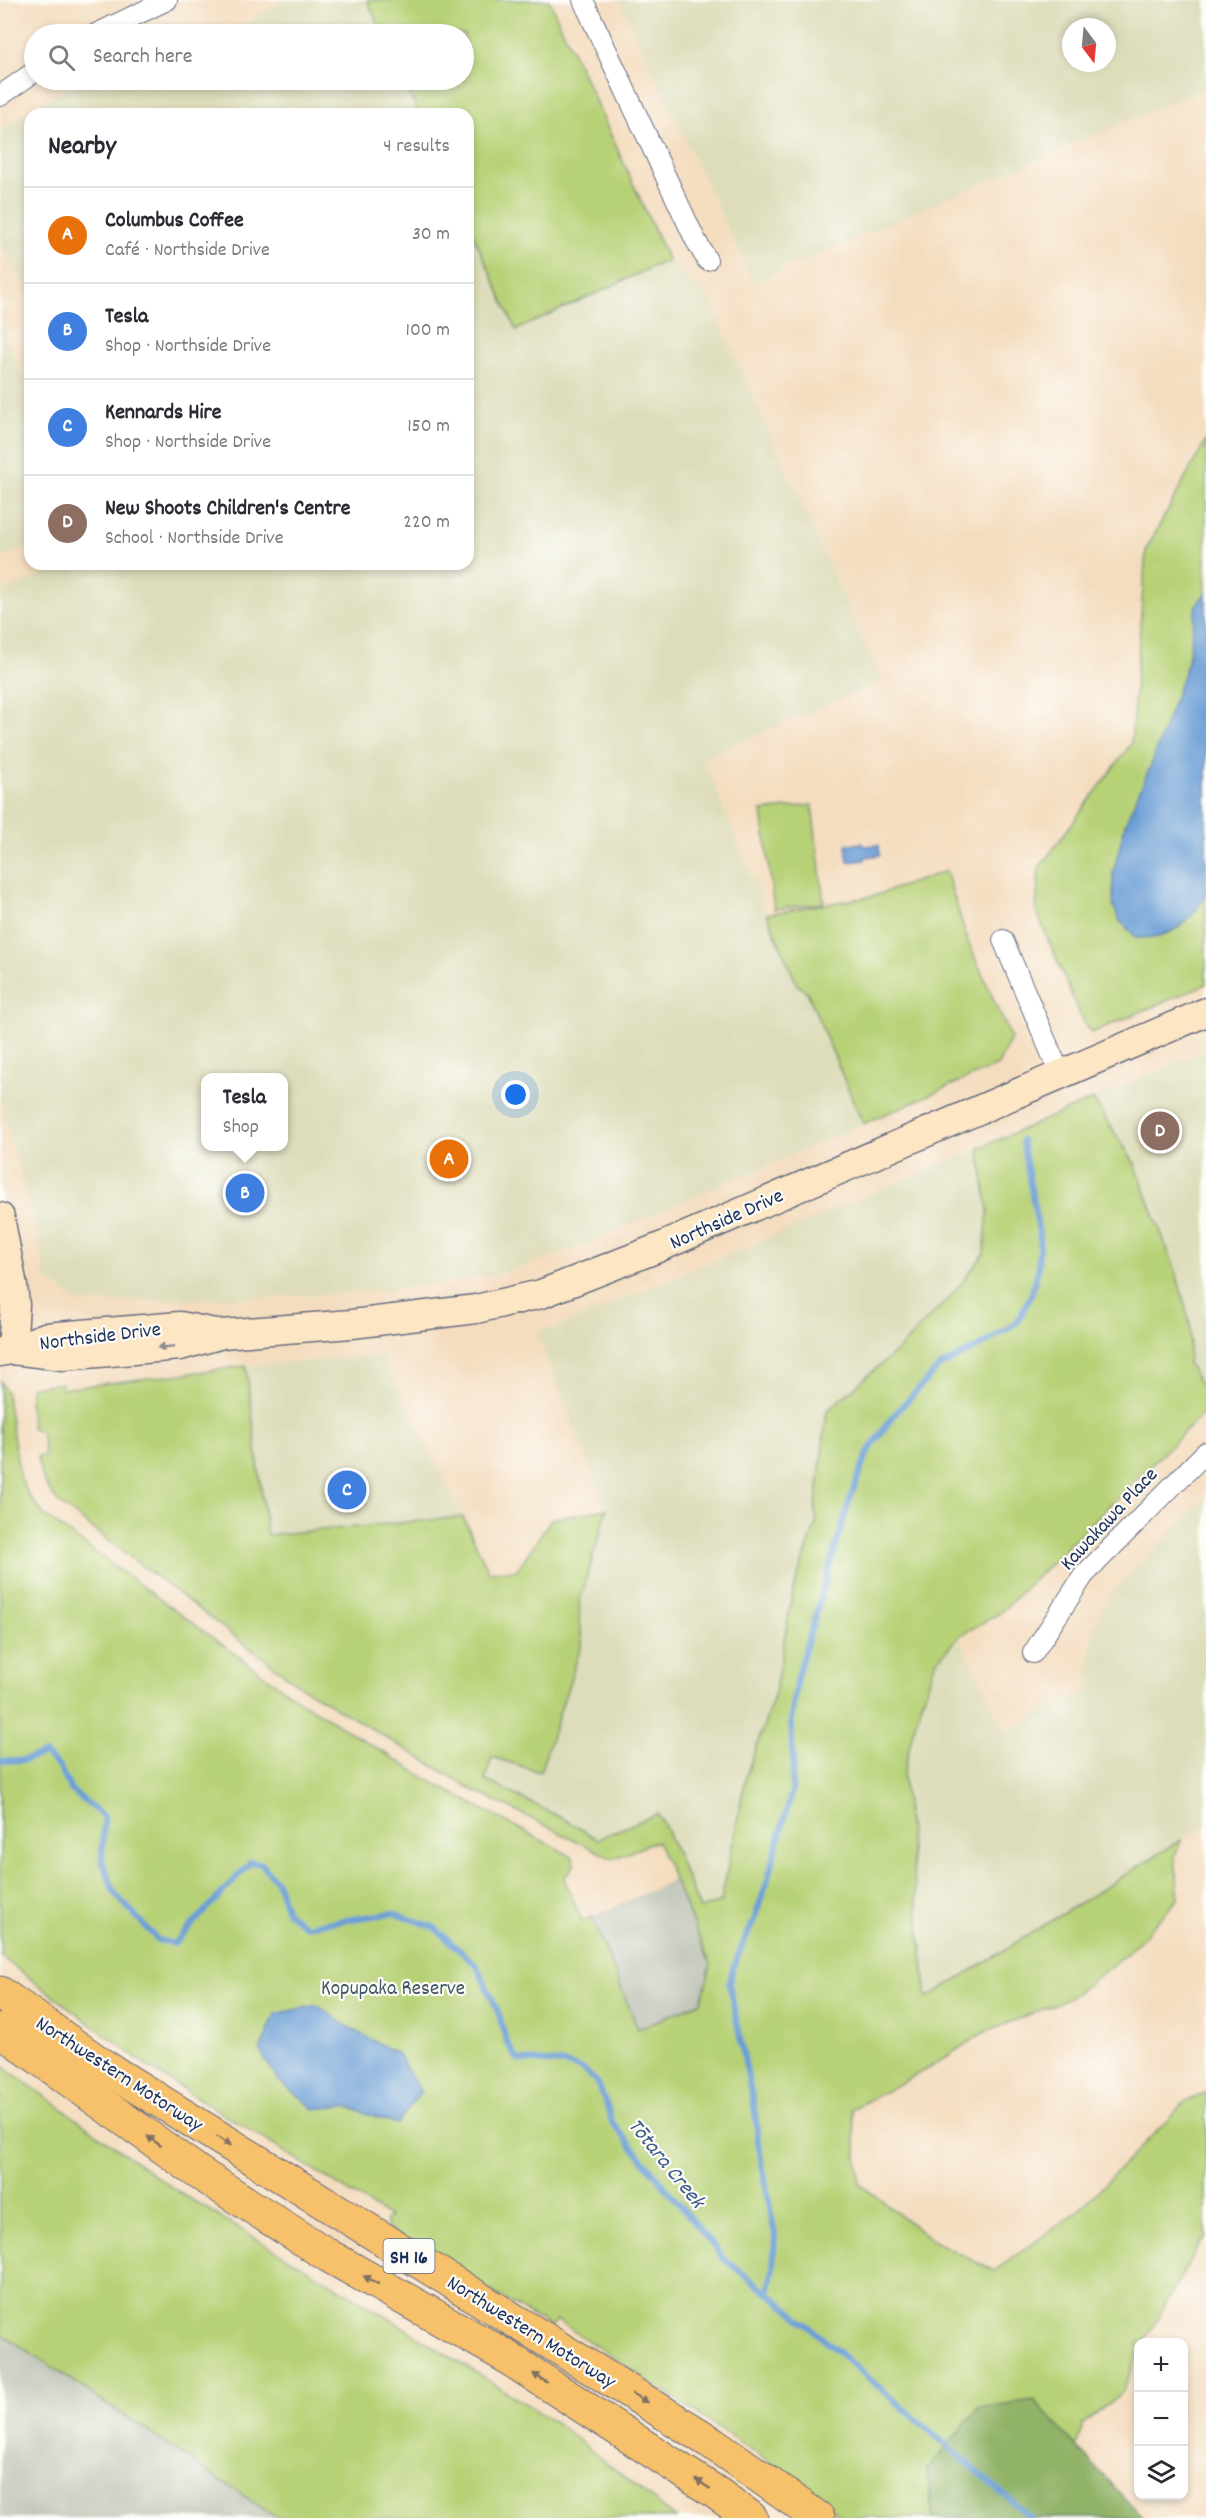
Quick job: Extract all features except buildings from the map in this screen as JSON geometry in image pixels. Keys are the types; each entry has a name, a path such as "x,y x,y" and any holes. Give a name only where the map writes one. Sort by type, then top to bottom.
{"highway":[{"name":"Northwestern Motorway","path":"0,1993 98,2062 714,2444 818,2518"},
{"name":"Northwestern Motorway","path":"0,2030 199,2173 329,2256 502,2354 718,2494 751,2518"}],"street":[{"path":"117,24 167,0"},
{"path":"583,0 707,260"},
{"path":"0,96 24,79"},
{"path":"1003,940 1060,1074"},
{"name":"Northside Drive","path":"6,1351 63,1356 180,1346 222,1334 344,1325 441,1314 507,1303 542,1294 658,1248 1206,1012"},
{"path":"0,1217 15,1305 6,1351"},
{"path":"0,1322 6,1351"},
{"name":"Kawakawa Place","path":"1034,1653 1084,1575 1206,1452"}],"shaded area":[{"path":"281,0 367,0 378,24 245,24"},
{"path":"619,0 1206,0 1206,87 753,282"},
{"path":"65,90 408,90 416,108 34,108"},
{"path":"24,114 24,285 0,243 0,132"},
{"path":"474,236 516,330 668,260 710,301 881,681 703,759 797,985 807,992 863,1124 576,1248 502,1273 419,1287 297,1296 79,1303 44,1277 43,1257 0,1099 0,593 52,570 474,570"},
{"path":"0,322 24,379 24,548 0,558"},
{"path":"1206,1050 1206,1395 1188,1363 1191,1328 1134,1162 1093,1099"},
{"path":"979,1148 989,1211 984,1254 956,1290 900,1348 827,1411 817,1520 793,1591 774,1696 721,1902 700,1909 664,1824 597,1839 564,1819 485,1780 492,1757 540,1772 582,1644 579,1604 607,1509 536,1331 556,1328"},
{"path":"381,1355 463,1517 267,1535 246,1366"},
{"path":"1206,1497 1206,1825 927,1998 903,1776 913,1731 935,1663 959,1636 1005,1731 1090,1689 1088,1664 1094,1627 1110,1595"},
{"path":"674,1880 711,1965 701,2002 637,2029 592,1917"},
{"path":"0,2332 277,2518 0,2518"}],"green space":[{"path":"367,0 549,0 668,260 516,330 474,236 474,108 416,108 408,90 474,90 474,24 378,24"},
{"path":"1206,440 1206,984 1091,1033 1082,1019 1036,911 1039,868 1131,744 1146,550"},
{"path":"812,805 824,903 774,909 762,811"},
{"path":"946,871 968,942 1011,1038 998,1065 863,1124 807,992 797,985 767,914 874,896"},
{"name":"Kopupaka Reserve","path":"1093,1099 1134,1162 1176,1272 1191,1328 1188,1363 1206,1395 1206,1411 1000,1613 959,1636 935,1663 913,1731 903,1776 927,1998 1181,1840 1175,1856 1179,1898 1127,1954 1068,1999 981,2034 929,2068 852,2109 860,2184 932,2240 994,2271 1078,2211 1184,2103 1206,2092 1206,2237 1200,2243 1146,2338 1134,2338 1134,2364 1122,2393 1083,2424 1076,2447 1033,2400 927,2470 933,2518 845,2518 765,2459 557,2320 551,2327 386,2228 386,2220 390,2217 154,2071 0,1956 0,1381 6,1391 20,1477 29,1496 45,1516 301,1702 437,1785 573,1857 574,1865 564,1878 582,1921 592,1917 638,2029 701,2002 711,1965 657,1841 613,1859 475,1791 300,1686 54,1498 42,1476 37,1457 45,1455 41,1431 32,1429 29,1400 31,1387 62,1383 61,1389 246,1366 267,1535 463,1517 489,1572 517,1570 551,1519 607,1509 579,1604 582,1644 540,1772 492,1757 485,1780 564,1819 597,1839 657,1814 664,1824 700,1909 721,1902 746,1776 774,1696 793,1591 817,1520 815,1513 827,1411 900,1348 956,1290 984,1254 988,1211 979,1148"},
{"path":"0,2064 177,2191 382,2314 555,2422 676,2518 277,2518 0,2332"},
{"path":"1033,2400 1143,2518 933,2518 927,2470 978,2408"}],"water":[{"path":"1206,593 1206,895 1193,914 1178,928 1159,936 1137,938 1120,921 1113,905 1113,873 1126,821 1151,765 1188,661 1196,605"},
{"path":"862,843 863,846 879,845 880,855 848,862 846,845"},
{"path":"317,2005 348,2027 397,2053 421,2092 397,2124 346,2106 314,2109 278,2080 260,2051 275,2014"}],"waterway":[{"path":"768,2293 773,2268 775,2236 755,2112 729,1983 767,1882 792,1791 791,1723 797,1677 850,1499 867,1454 892,1417 939,1367 982,1345 1017,1322 1031,1295 1038,1270 1040,1238 1022,1140"},
{"name":"Tōtara Creek","path":"0,1761 23,1760 45,1754 60,1768 71,1790 104,1817 102,1860 115,1894 158,1940 174,1944 251,1862 262,1864 278,1884 287,1912 305,1926 393,1913 434,1927 477,1966 499,2014 506,2040 518,2060 569,2065 581,2069 590,2076 598,2086 612,2122 724,2259 785,2306 1031,2518"}],"place":[{"name":"New Shoots Children's Centre","path":"1160,1131"},
{"name":"Columbus Coffee","path":"449,1159"},
{"name":"Tesla","path":"245,1193"},
{"name":"Kennards Hire","path":"347,1490"}]}
